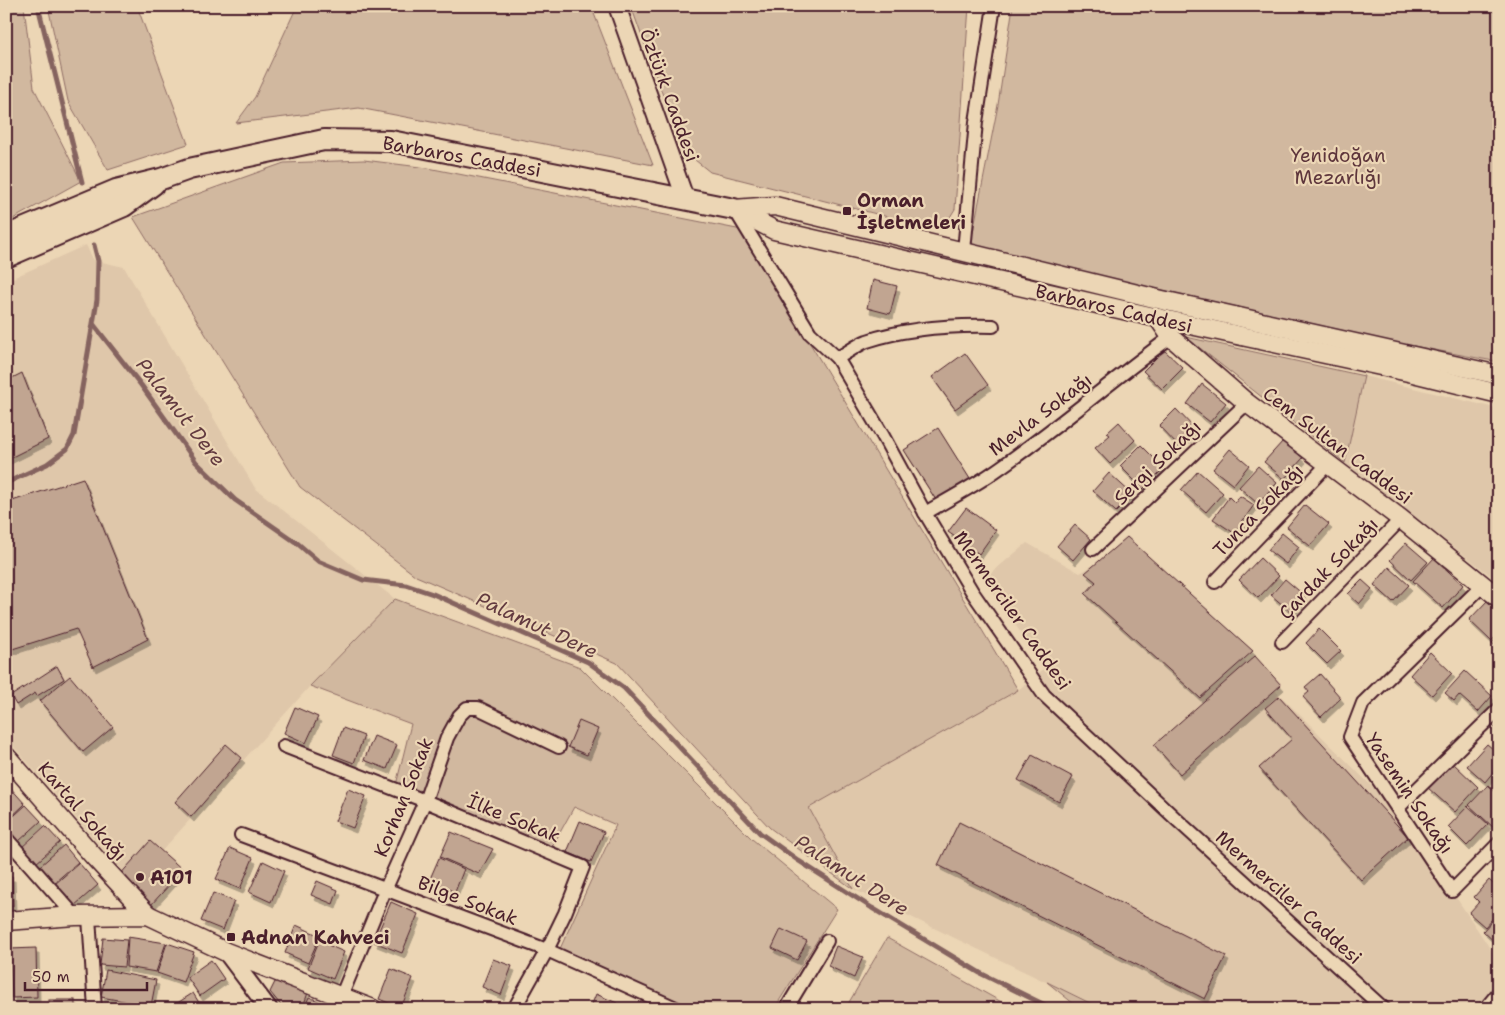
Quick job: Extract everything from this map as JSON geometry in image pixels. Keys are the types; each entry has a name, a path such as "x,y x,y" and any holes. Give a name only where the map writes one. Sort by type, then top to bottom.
{"main road":[{"name":"Barbaros Caddesi","path":"6,236 116,190 161,179 190,169 324,140 391,141 734,209 774,230 1499,394"},
{"name":"Barbaros Caddesi","path":"6,257 124,206 161,179"},
{"name":"Barbaros Caddesi","path":"734,209 775,206 1162,300 1499,375"},
{"path":"955,270 964,251"},
{"path":"1158,318 1162,300"},
{"name":"Cem Sultan Caddesi","path":"1158,318 1171,337 1247,403 1401,519 1499,598"},
{"name":"Kartal Sokağı","path":"6,756 148,915"},
{"path":"6,921 82,916 148,915 226,952 373,1009"}],"street":[{"name":"Öztürk Caddesi","path":"617,6 685,198"},
{"path":"964,251 976,122 994,6"},
{"name":"Mermerciler Caddesi","path":"734,209 810,334 837,358 973,593 1044,695 1176,819 1384,1009"},
{"path":"837,358 866,342 912,331 963,325 993,326"},
{"name":"Mevla Sokağı","path":"925,513 988,476 1092,399 1130,367 1171,337"},
{"name":"Sergi Sokağı","path":"1094,549 1247,403"},
{"name":"Tunca Sokağı","path":"1214,582 1328,464"},
{"name":"Çardak Sokağı","path":"1282,642 1401,519"},
{"name":"Yasemin Sokağı","path":"1483,585 1363,704 1350,737 1452,891 1499,843"},
{"name":"Korhan Sokak","path":"341,997 386,888 425,802 447,738 459,716 467,708 478,708 559,747"},
{"path":"1398,808 1499,709"},
{"name":"İlke Sokak","path":"284,746 584,868 547,950 514,1009"},
{"name":"Bilge Sokak","path":"241,835 547,950 678,1009"},
{"path":"6,838 82,916 95,1009"},
{"path":"786,1009 827,941"},
{"path":"226,952 269,1009"},
{"path":"1485,1009 1499,992"}],"shaded area":[{"path":"86,245 93,260 124,267 255,488 395,599 310,686 133,883 6,738 6,281"},
{"path":"1364,376 1499,409 1499,582 1345,463"},
{"path":"1027,543 1080,573 1128,545 1402,816 1499,962 1499,1009 1102,1009 853,889 809,808 1018,690 1045,668 984,579"}],"green space":[{"path":"6,6 24,6 34,88 81,181 11,220 6,201"},
{"path":"48,6 137,6 188,144 108,170 68,101"},
{"path":"297,6 591,6 653,165 359,108 236,123 255,97"},
{"path":"631,6 969,6 955,209 945,225 928,227 710,172 695,160 676,132"},
{"name":"Yenidoğan Mezarlığı","path":"1013,6 1499,6 1499,362 1403,344 970,247 998,105"},
{"path":"364,160 428,168 742,230 1018,690 809,808 853,889 770,828 617,663 416,576 300,487 133,217 284,163"},
{"path":"1186,337 1364,376 1345,463"},
{"path":"395,599 580,667 752,839 837,909 774,1009 689,1009 559,951 616,825 574,807 552,847 396,785 411,724 310,686"},
{"path":"887,938 1014,1009 845,1009"},
{"path":"1047,982 1102,1009 1080,1009"}],"building":[{"path":"873,280 897,286 890,314 867,308"},
{"path":"1164,350 1183,368 1162,389 1143,371"},
{"path":"965,353 988,385 955,409 932,377"},
{"path":"22,373 48,439 6,460 6,381"},
{"path":"1202,384 1226,403 1210,422 1187,404"},
{"path":"1176,409 1196,430 1178,446 1159,426"},
{"path":"1119,422 1135,440 1110,464 1095,448 1110,435 1107,433"},
{"path":"938,428 970,479 936,500 904,450"},
{"path":"1283,441 1303,458 1284,479 1264,462"},
{"path":"1141,445 1164,468 1143,489 1120,466"},
{"path":"1230,449 1249,465 1233,485 1213,469"},
{"path":"1258,466 1277,483 1258,504 1239,487"},
{"path":"1198,471 1223,493 1206,512 1181,490"},
{"path":"1109,473 1133,495 1116,512 1093,491"},
{"path":"83,478 148,639 93,667 76,629 6,651 6,503"},
{"path":"1240,496 1254,505 1234,533 1213,519 1229,497 1235,503"},
{"path":"1305,505 1329,524 1310,546 1287,527"},
{"path":"966,508 996,530 979,554 948,532"},
{"path":"1075,525 1091,539 1073,560 1057,546"},
{"path":"1282,533 1299,547 1286,564 1268,550"},
{"path":"1127,537 1253,651 1200,698 1085,594 1096,582 1085,573"},
{"path":"1406,543 1428,562 1411,580 1390,560"},
{"path":"1260,558 1279,576 1258,598 1239,580"},
{"path":"1434,558 1463,585 1443,608 1413,581"},
{"path":"1389,567 1409,585 1393,602 1374,585"},
{"path":"1285,579 1305,596 1291,612 1271,595"},
{"path":"1362,580 1372,589 1359,604 1348,594"},
{"path":"1487,601 1499,612 1499,634 1491,641 1469,620"},
{"path":"1319,629 1341,651 1327,664 1306,643"},
{"path":"1499,636 1499,649 1492,643"},
{"path":"1430,652 1452,673 1432,695 1410,675"},
{"path":"1255,656 1281,685 1180,774 1154,745"},
{"path":"57,666 64,679 37,696 35,693 16,705 11,696"},
{"path":"1465,671 1492,696 1478,712 1459,695 1454,701 1445,693"},
{"path":"1320,674 1341,698 1321,717 1303,697 1309,692 1305,687"},
{"path":"70,676 113,727 83,752 40,701"},
{"path":"1279,696 1408,837 1361,880 1259,768 1292,739 1265,708"},
{"path":"295,707 318,717 306,743 284,733"},
{"path":"579,721 598,729 587,755 568,747"},
{"path":"1499,721 1499,732 1493,726"},
{"path":"343,728 364,736 354,763 333,755"},
{"path":"374,736 397,745 387,769 364,760"},
{"path":"226,744 242,758 191,817 175,802"},
{"path":"1487,744 1499,754 1499,765 1485,782 1467,766"},
{"path":"1032,755 1073,777 1059,802 1018,780"},
{"path":"1452,762 1478,787 1455,812 1428,788"},
{"path":"8,785 25,804 6,822 6,787"},
{"path":"1488,785 1499,795 1499,823 1494,828 1469,805"},
{"path":"348,789 366,796 353,828 335,821"},
{"path":"26,805 41,821 18,842 6,830 6,823"},
{"path":"1468,806 1488,824 1467,846 1448,827"},
{"path":"580,821 604,832 591,862 567,852"},
{"path":"959,822 1226,956 1205,999 938,865"},
{"path":"45,826 60,842 35,864 21,848"},
{"path":"451,832 493,849 479,874 440,857"},
{"path":"150,841 183,870 150,906 118,877"},
{"path":"64,845 78,862 54,883 40,866"},
{"path":"230,848 253,858 240,889 216,879"},
{"path":"439,858 464,869 455,892 429,881"},
{"path":"263,861 284,871 271,902 249,892"},
{"path":"79,863 98,885 74,906 55,884"},
{"path":"6,876 12,876 13,906 6,906"},
{"path":"1489,880 1499,889 1499,911 1485,927 1469,913 1479,902 1474,897"},
{"path":"317,881 338,890 333,904 311,895"},
{"path":"213,893 234,901 223,930 201,921"},
{"path":"391,902 418,914 402,953 374,942"},
{"path":"1499,913 1499,946 1483,931"},
{"path":"296,925 320,936 308,963 285,953"},
{"path":"781,929 807,941 797,960 772,948"},
{"path":"128,937 166,943 156,972 126,967"},
{"path":"103,938 127,940 124,967 100,965"},
{"path":"319,941 344,952 333,979 308,968"},
{"path":"167,943 194,952 183,982 157,973"},
{"path":"836,946 863,957 854,978 828,966"},
{"path":"36,948 37,997 12,998 10,949"},
{"path":"493,959 512,966 501,995 482,987"},
{"path":"211,960 224,979 200,996 187,977"},
{"path":"391,969 413,978 401,1008 379,999"},
{"path":"106,970 156,980 151,1006 101,997"},
{"path":"277,978 308,993 302,1009 284,1009 270,992"},
{"path":"193,993 203,1009 168,1009"},
{"path":"596,994 617,1003 614,1009 590,1009"},
{"path":"309,997 337,1009 304,1009"},
{"path":"49,1000 75,1000 75,1009 49,1009"}],"waterway":[{"path":"38,6 82,182"},
{"path":"6,483 47,464 67,449 74,435 97,300 98,261 94,245"},
{"name":"Palamut Dere","path":"94,325 141,385 196,462 235,500 297,543 318,561 363,580 406,585 433,594 588,662 624,688 760,833 799,861 872,908 980,973 1053,1009"}],"place":[{"name":"Orman İşletmeleri","path":"847,211"},
{"name":"A101","path":"140,877"},
{"name":"Adnan Kahveci","path":"231,937"}]}
